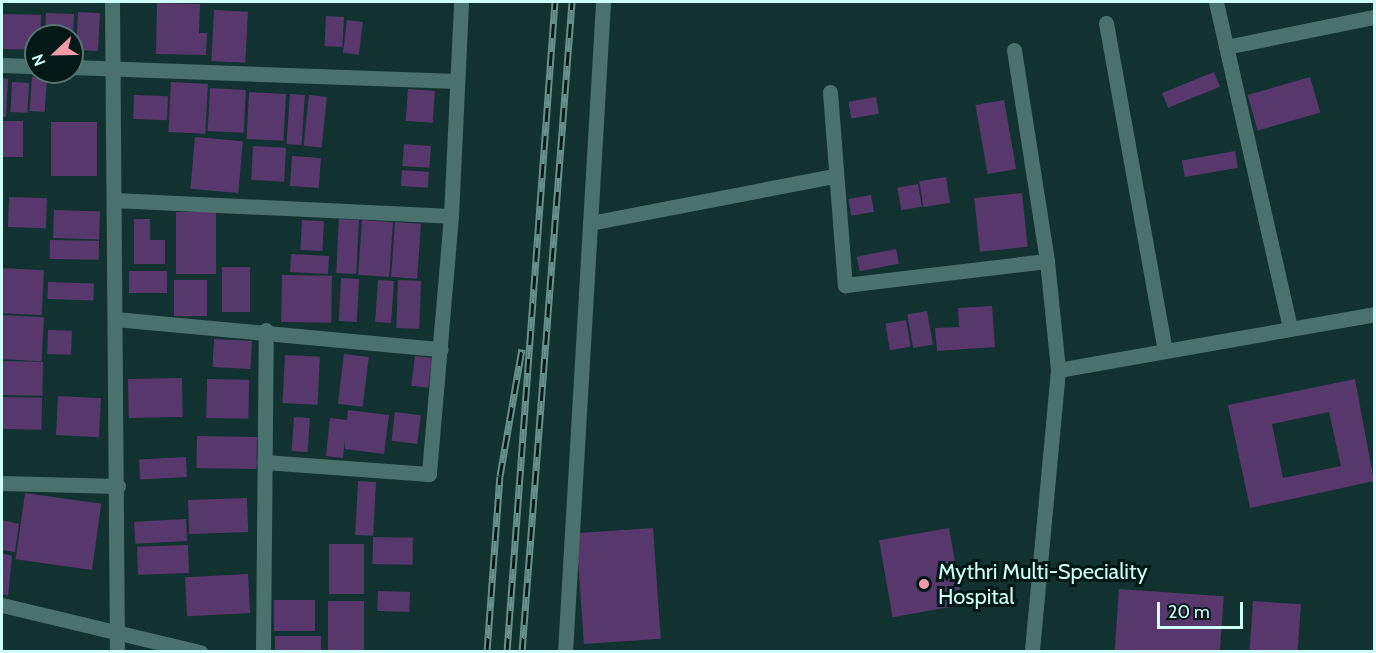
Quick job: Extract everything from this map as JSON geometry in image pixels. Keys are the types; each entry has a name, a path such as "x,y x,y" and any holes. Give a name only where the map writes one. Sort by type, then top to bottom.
{"street":[{"path":"112,2 118,486 119,631 117,651"},
{"path":"264,462 429,474 451,216 460,2"},
{"path":"565,651 603,2"},
{"path":"1216,2 1290,328"},
{"path":"1226,47 1374,17"},
{"path":"1106,23 1164,351"},
{"path":"1014,50 1047,261 1058,370 1032,651"},
{"path":"2,64 24,65"},
{"path":"84,68 457,81"},
{"path":"830,92 845,285 1047,261"},
{"path":"590,223 835,176"},
{"path":"114,200 451,216"},
{"path":"1058,370 1374,314"},
{"path":"115,319 266,330 441,349"},
{"path":"263,651 266,330"},
{"path":"2,483 118,486"},
{"path":"2,605 200,651"}],"building":[{"path":"157,3 200,4 199,33 207,33 206,55 156,54"},
{"path":"214,10 248,12 245,63 211,61"},
{"path":"78,12 100,13 98,51 84,50 84,24 77,24"},
{"path":"46,13 74,14 74,24 46,24"},
{"path":"2,14 41,15 41,24 24,24 24,49 2,49"},
{"path":"326,16 344,17 342,47 324,46"},
{"path":"347,20 363,22 359,55 343,53"},
{"path":"1214,72 1220,87 1168,108 1162,93"},
{"path":"1310,77 1320,113 1258,130 1248,95"},
{"path":"2,78 8,79 6,117 2,117"},
{"path":"12,82 29,84 27,113 10,112"},
{"path":"171,82 208,84 205,134 168,132"},
{"path":"32,84 47,84 45,112 30,111"},
{"path":"210,88 246,90 244,133 208,131"},
{"path":"408,89 435,91 433,123 406,121"},
{"path":"249,92 286,94 283,141 247,139"},
{"path":"290,94 305,95 301,145 287,144"},
{"path":"134,95 168,96 167,120 133,119"},
{"path":"309,95 327,97 322,148 304,146"},
{"path":"876,97 879,114 851,119 848,102"},
{"path":"1004,100 1016,169 988,174 975,105"},
{"path":"2,121 23,121 23,157 2,157"},
{"path":"51,122 97,122 97,176 51,176"},
{"path":"195,137 243,141 238,193 190,189"},
{"path":"404,144 431,146 429,168 402,166"},
{"path":"253,146 286,148 284,182 251,180"},
{"path":"1235,151 1238,168 1185,177 1182,160"},
{"path":"292,156 321,158 319,188 290,186"},
{"path":"402,170 429,172 428,188 401,186"},
{"path":"946,177 950,203 923,207 919,181"},
{"path":"918,184 922,207 901,210 897,188"},
{"path":"1022,193 1028,247 980,252 974,198"},
{"path":"871,195 874,212 851,216 848,199"},
{"path":"9,197 47,198 46,228 8,227"},
{"path":"54,210 100,212 99,240 53,238"},
{"path":"176,212 216,212 216,274 176,274"},
{"path":"134,219 150,219 150,240 165,240 165,264 134,264"},
{"path":"339,219 359,220 356,274 336,273"},
{"path":"302,220 324,221 322,251 300,250"},
{"path":"362,220 393,222 389,277 358,275"},
{"path":"395,222 421,224 417,279 391,277"},
{"path":"50,240 99,241 99,260 50,259"},
{"path":"896,249 899,264 860,271 857,257"},
{"path":"291,254 329,256 328,274 290,272"},
{"path":"222,267 250,267 250,312 222,312"},
{"path":"2,268 44,270 42,315 2,313"},
{"path":"129,271 167,271 167,293 129,293"},
{"path":"282,275 332,276 331,323 281,322"},
{"path":"341,278 359,279 357,322 339,321"},
{"path":"174,280 207,280 207,316 174,316"},
{"path":"378,280 394,281 391,323 375,322"},
{"path":"398,280 421,281 419,329 396,328"},
{"path":"48,282 94,284 93,301 47,299"},
{"path":"992,306 995,347 937,351 935,328 959,327 958,308"},
{"path":"927,311 933,344 913,348 907,314"},
{"path":"2,315 44,317 42,361 2,359"},
{"path":"906,320 911,347 890,350 885,324"},
{"path":"48,330 72,331 71,355 47,354"},
{"path":"214,339 252,341 250,369 213,367"},
{"path":"344,354 369,357 363,407 338,404"},
{"path":"285,355 320,357 317,405 282,403"},
{"path":"415,356 432,358 428,388 411,386"},
{"path":"2,361 43,362 42,396 2,395"},
{"path":"182,378 183,417 129,418 128,379"},
{"path":"207,379 249,380 248,419 206,418"},
{"path":"1355,379 1374,481 1250,508 1228,405","holes":["1329,412 1341,466 1283,478 1272,424"]},
{"path":"58,396 101,398 99,437 56,435"},
{"path":"2,397 42,398 41,430 2,429"},
{"path":"348,410 389,415 384,454 345,449 345,440 343,458 326,456 330,418 347,420"},
{"path":"395,412 421,415 417,444 391,441"},
{"path":"294,417 310,418 308,452 292,451"},
{"path":"197,436 257,437 256,469 196,468"},
{"path":"186,457 187,477 140,479 139,459"},
{"path":"358,481 376,482 373,536 355,535"},
{"path":"25,493 101,504 92,570 16,559"},
{"path":"247,498 248,532 189,534 188,500"},
{"path":"186,519 187,541 135,544 134,522"},
{"path":"2,520 19,524 15,552 2,550"},
{"path":"653,528 661,639 584,644 576,533"},
{"path":"949,528 963,605 893,617 879,540"},
{"path":"373,537 413,538 413,565 373,564"},
{"path":"329,544 364,544 364,594 329,594"},
{"path":"188,545 189,573 138,575 137,547"},
{"path":"2,553 12,556 8,596 2,594"},
{"path":"248,574 250,613 187,616 185,577"},
{"path":"1119,589 1224,596 1220,652 1115,652"},
{"path":"378,591 410,592 409,612 377,611"},
{"path":"274,600 315,600 315,631 274,631"},
{"path":"328,601 364,601 364,652 328,652"},
{"path":"1253,601 1301,604 1298,652 1249,652"},
{"path":"275,636 321,636 321,652 275,652"}],"railway":[{"path":"507,652 555,2"},
{"path":"522,652 572,2"},
{"path":"487,652 500,476 522,349"}],"place":[{"name":"Mythri Multi-Speciality Hospital","path":"924,584"}]}
